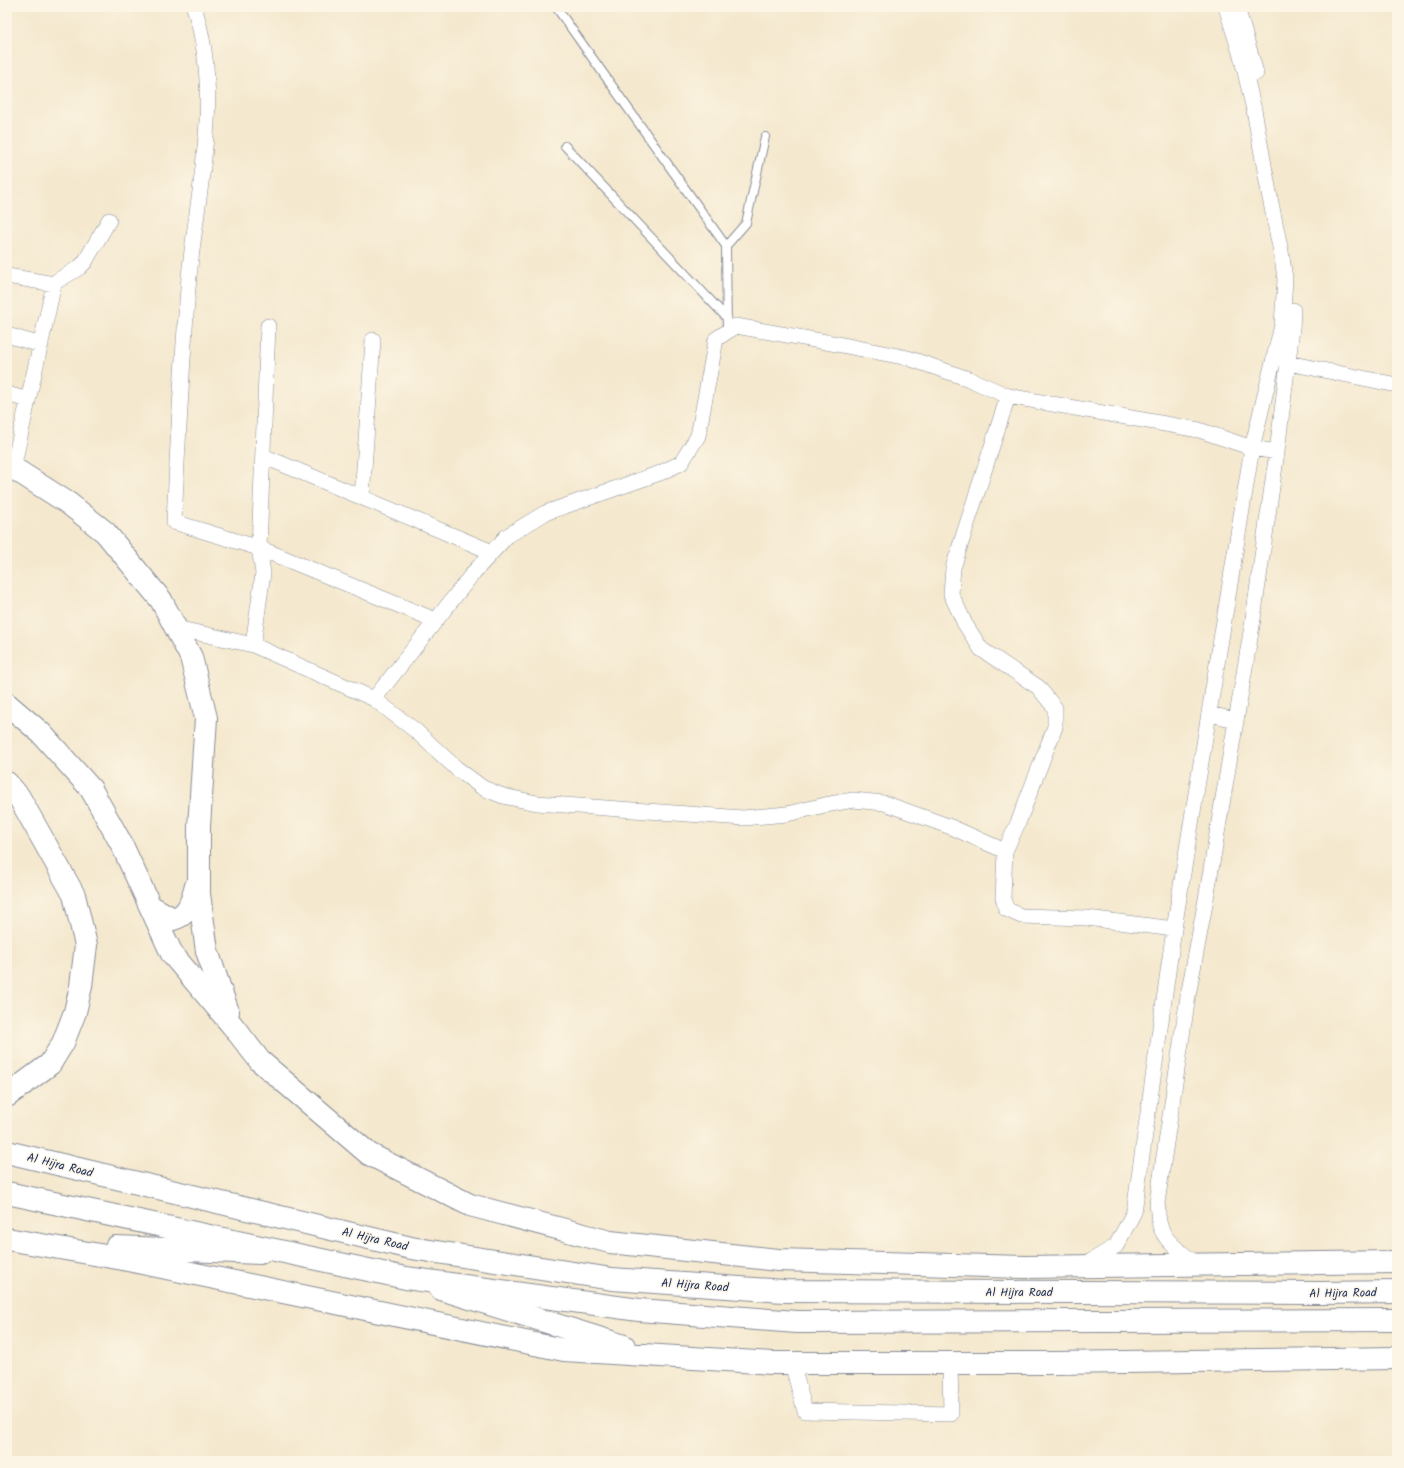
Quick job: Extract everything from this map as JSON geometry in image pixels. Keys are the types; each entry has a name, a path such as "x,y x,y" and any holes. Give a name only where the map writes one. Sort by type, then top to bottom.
{"main road":[{"path":"10,468 68,503 105,532 161,600 191,657 206,718 198,827 199,886 207,951 232,1025"},
{"path":"7,704 40,732 91,789 122,845 172,954 232,1025 260,1061 368,1154 470,1205 610,1242 778,1260 1025,1267 1397,1262"},
{"path":"7,783 19,797 74,895 86,945 81,986 75,1012 63,1043 50,1064 7,1096"},
{"path":"150,906 173,919 180,918 191,904 199,886"},
{"name":"Al Hijra Road","path":"7,1152 411,1248 612,1278 784,1291 1397,1292"},
{"path":"7,1193 406,1278 639,1310 797,1322 1397,1320"},
{"path":"7,1239 123,1259 564,1350 661,1357 792,1363 1056,1363 1397,1358"},
{"path":"33,1243 291,1254"},
{"path":"406,1278 661,1357"}],"street":[{"path":"194,7 201,29 208,80 208,125 185,320 174,522 259,548 436,620"},
{"path":"1082,1266 1116,1246 1134,1212 1174,929 1252,448 1282,325 1285,279 1282,257 1254,110 1242,59 1226,7"},
{"path":"1199,1265 1178,1251 1166,1238 1159,1224 1157,1204 1188,996 1206,899 1252,626 1277,452 1292,329 1295,279 1292,253 1279,194 1264,105 1251,53 1237,7"},
{"path":"10,468 28,400 54,284 80,268 85,262 108,220"},
{"path":"7,276 54,284"},
{"path":"374,699 474,572 507,536 545,513 660,473 681,464 698,436 716,339 727,325 908,358 969,379 1008,396 1199,430 1252,448 1277,452"},
{"path":"253,646 263,573 259,548 268,326"},
{"path":"7,335 41,345"},
{"path":"362,497 373,340"},
{"path":"1288,363 1397,386"},
{"path":"7,394 28,400"},
{"path":"1008,396 954,568 951,594 965,624 981,649 1038,687 1055,708 1055,727 1018,823 1005,851 1003,898 1006,909 1021,916 1087,918 1174,929"},
{"path":"263,456 492,552"},
{"path":"176,628 253,646 374,699 416,731 456,768 483,788 503,796 537,803 743,818 787,814 825,804 853,800 884,803 951,827 1005,851"},
{"path":"1209,714 1236,720"},
{"path":"1165,992 1188,996"},
{"path":"792,1363 805,1412 951,1414 950,1363"}],"lane":[{"path":"556,7 726,246 727,325"},
{"path":"726,246 746,223 766,137"},
{"path":"565,146 727,325"}]}
